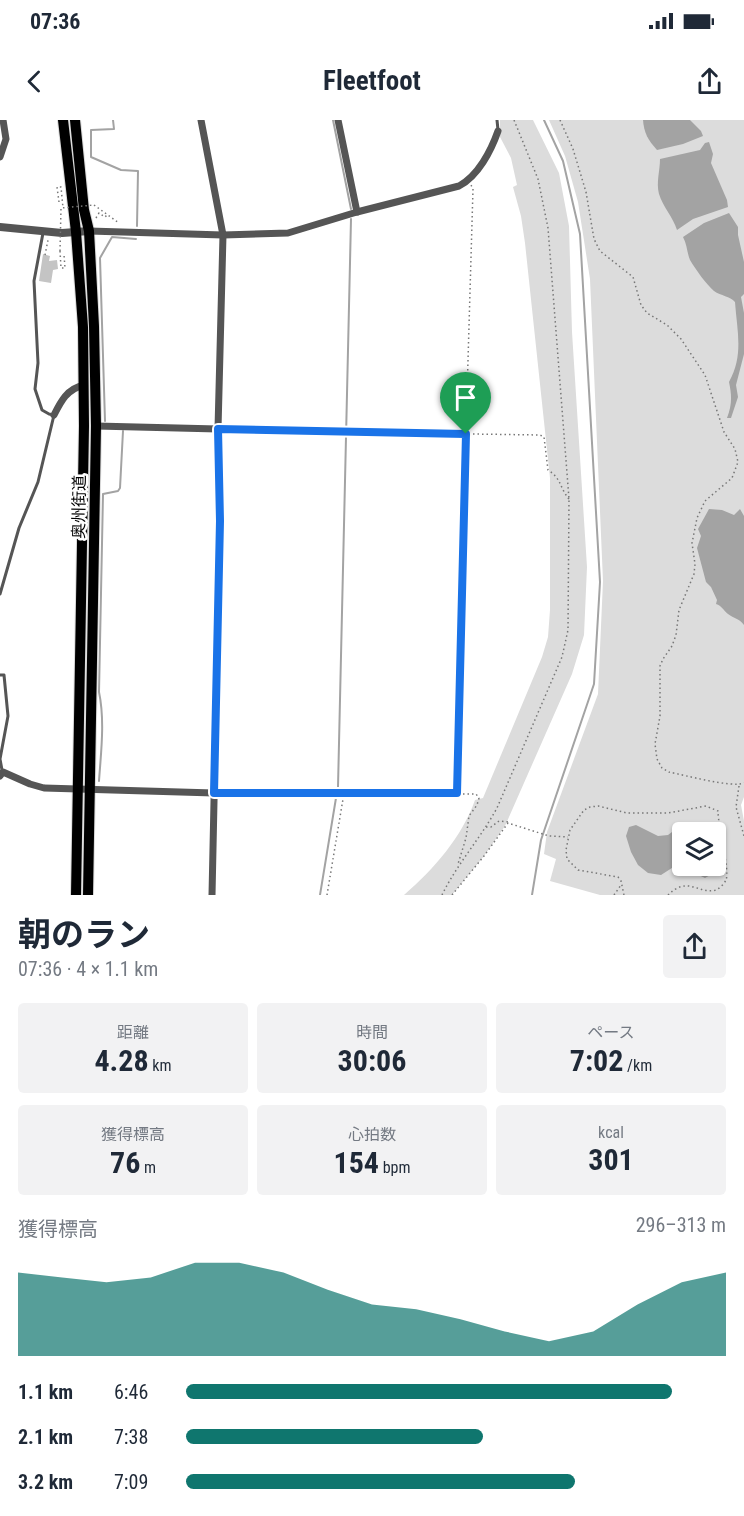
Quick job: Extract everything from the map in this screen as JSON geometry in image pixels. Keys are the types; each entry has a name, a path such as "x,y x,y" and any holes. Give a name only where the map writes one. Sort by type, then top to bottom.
{"highway":[{"name":"奥州街道","path":"63,120 76,232 83,327 84,385 76,895"},
{"name":"奥州街道","path":"75,120 88,231 94,326 96,426 88,895"}],"street":[{"path":"0,157 6,139 3,120"},
{"path":"201,120 223,235 212,895"},
{"path":"338,120 357,212"},
{"path":"0,227 76,232 223,235 288,233 357,212 459,186 469,181 498,131"},
{"path":"54,416 67,394 75,387 84,385"},
{"path":"96,426 218,429"},
{"path":"1,774 37,786 214,793"}],"lane":[{"path":"497,120 498,131"},
{"path":"0,594 19,528 38,482 54,416 42,410 35,389 38,363 34,281 44,231"},
{"path":"218,429 466,434"},
{"path":"0,675 4,675 8,716 0,759 1,774"}],"path":[{"path":"442,895 458,865 486,827 500,801 567,640 569,500 548,228 538,179 514,120"},
{"path":"560,120 573,149 586,192 594,239 600,251 633,277 641,305 647,313 667,325 681,339 705,375 724,432 735,449 738,462 732,478 705,501 697,518 692,543 694,574 679,610 676,635 672,646 660,666 660,716 655,744 657,759 662,768 669,772 740,785 744,783"},
{"path":"457,793 473,189 469,181"},
{"path":"59,202 57,187 61,187 63,208 61,208 61,268 65,268 64,255"},
{"path":"63,208 94,205 120,224"},
{"path":"96,218 99,213 105,217 107,214"},
{"path":"466,434 540,435 544,437 548,470 556,474 569,500"},
{"path":"740,785 736,807 744,836"},
{"path":"214,793 476,794 479,798 469,816 466,838 458,865"},
{"path":"327,895 344,793"},
{"path":"624,895 618,877 587,872 574,867 566,855 568,837 576,819 590,807 608,808 627,813 674,813 706,806 715,809 718,811 718,825 727,878 718,890 710,892 684,886 668,895"},
{"path":"486,827 491,827 499,821 510,822 549,836 568,837"},
{"path":"452,895 510,822"},
{"path":"614,895 622,885"}],"shaded area":[{"path":"500,120 533,120 559,173 569,226 572,332 587,567 584,635 572,674 505,826 452,895 404,895 446,852 463,827 475,800 483,798 542,657 548,637 550,478 525,243 513,187 517,185 511,158 500,137"},
{"path":"549,120 744,120 744,797 741,805 744,821 744,895 600,895 550,881 556,859 544,854 547,832 598,694 603,581 590,279 578,202 565,156"},
{"path":"643,120 690,120 703,136 683,144 657,150 647,136"},
{"path":"709,142 713,154 711,163 728,207 693,219 677,230 658,190 660,159 700,150 705,143"},
{"path":"729,213 738,227 744,262 744,294 741,297 744,313 744,354 736,385 738,397 731,418 727,418 731,400 729,382 737,362 738,352 735,302 714,291 704,281 690,260 683,237 704,223"},
{"path":"709,509 722,510 734,515 740,509 744,516 744,625 716,604 717,600 706,582 697,548 701,536 698,529"},
{"path":"636,825 658,836 672,832 672,868 661,875 648,873 638,865 631,852 626,836 629,827"}],"building":[{"path":"43,254 50,256 49,261 57,260 58,269 53,270 51,283 39,281"}],"waterway":[{"path":"113,120 114,129 91,130 91,157 121,170 138,171 137,226"},
{"path":"333,120 351,209"},
{"path":"532,895 541,840 594,684 600,582 580,234 563,161 544,120"},
{"path":"338,787 351,219"},
{"path":"105,421 100,258 112,237 136,239"},
{"path":"99,781 102,725 99,692 103,494 118,491 120,488 123,431"},
{"path":"320,895 336,798"}],"route":[{"path":"218,429 466,434 457,793 214,793 220,521 218,429"}]}
